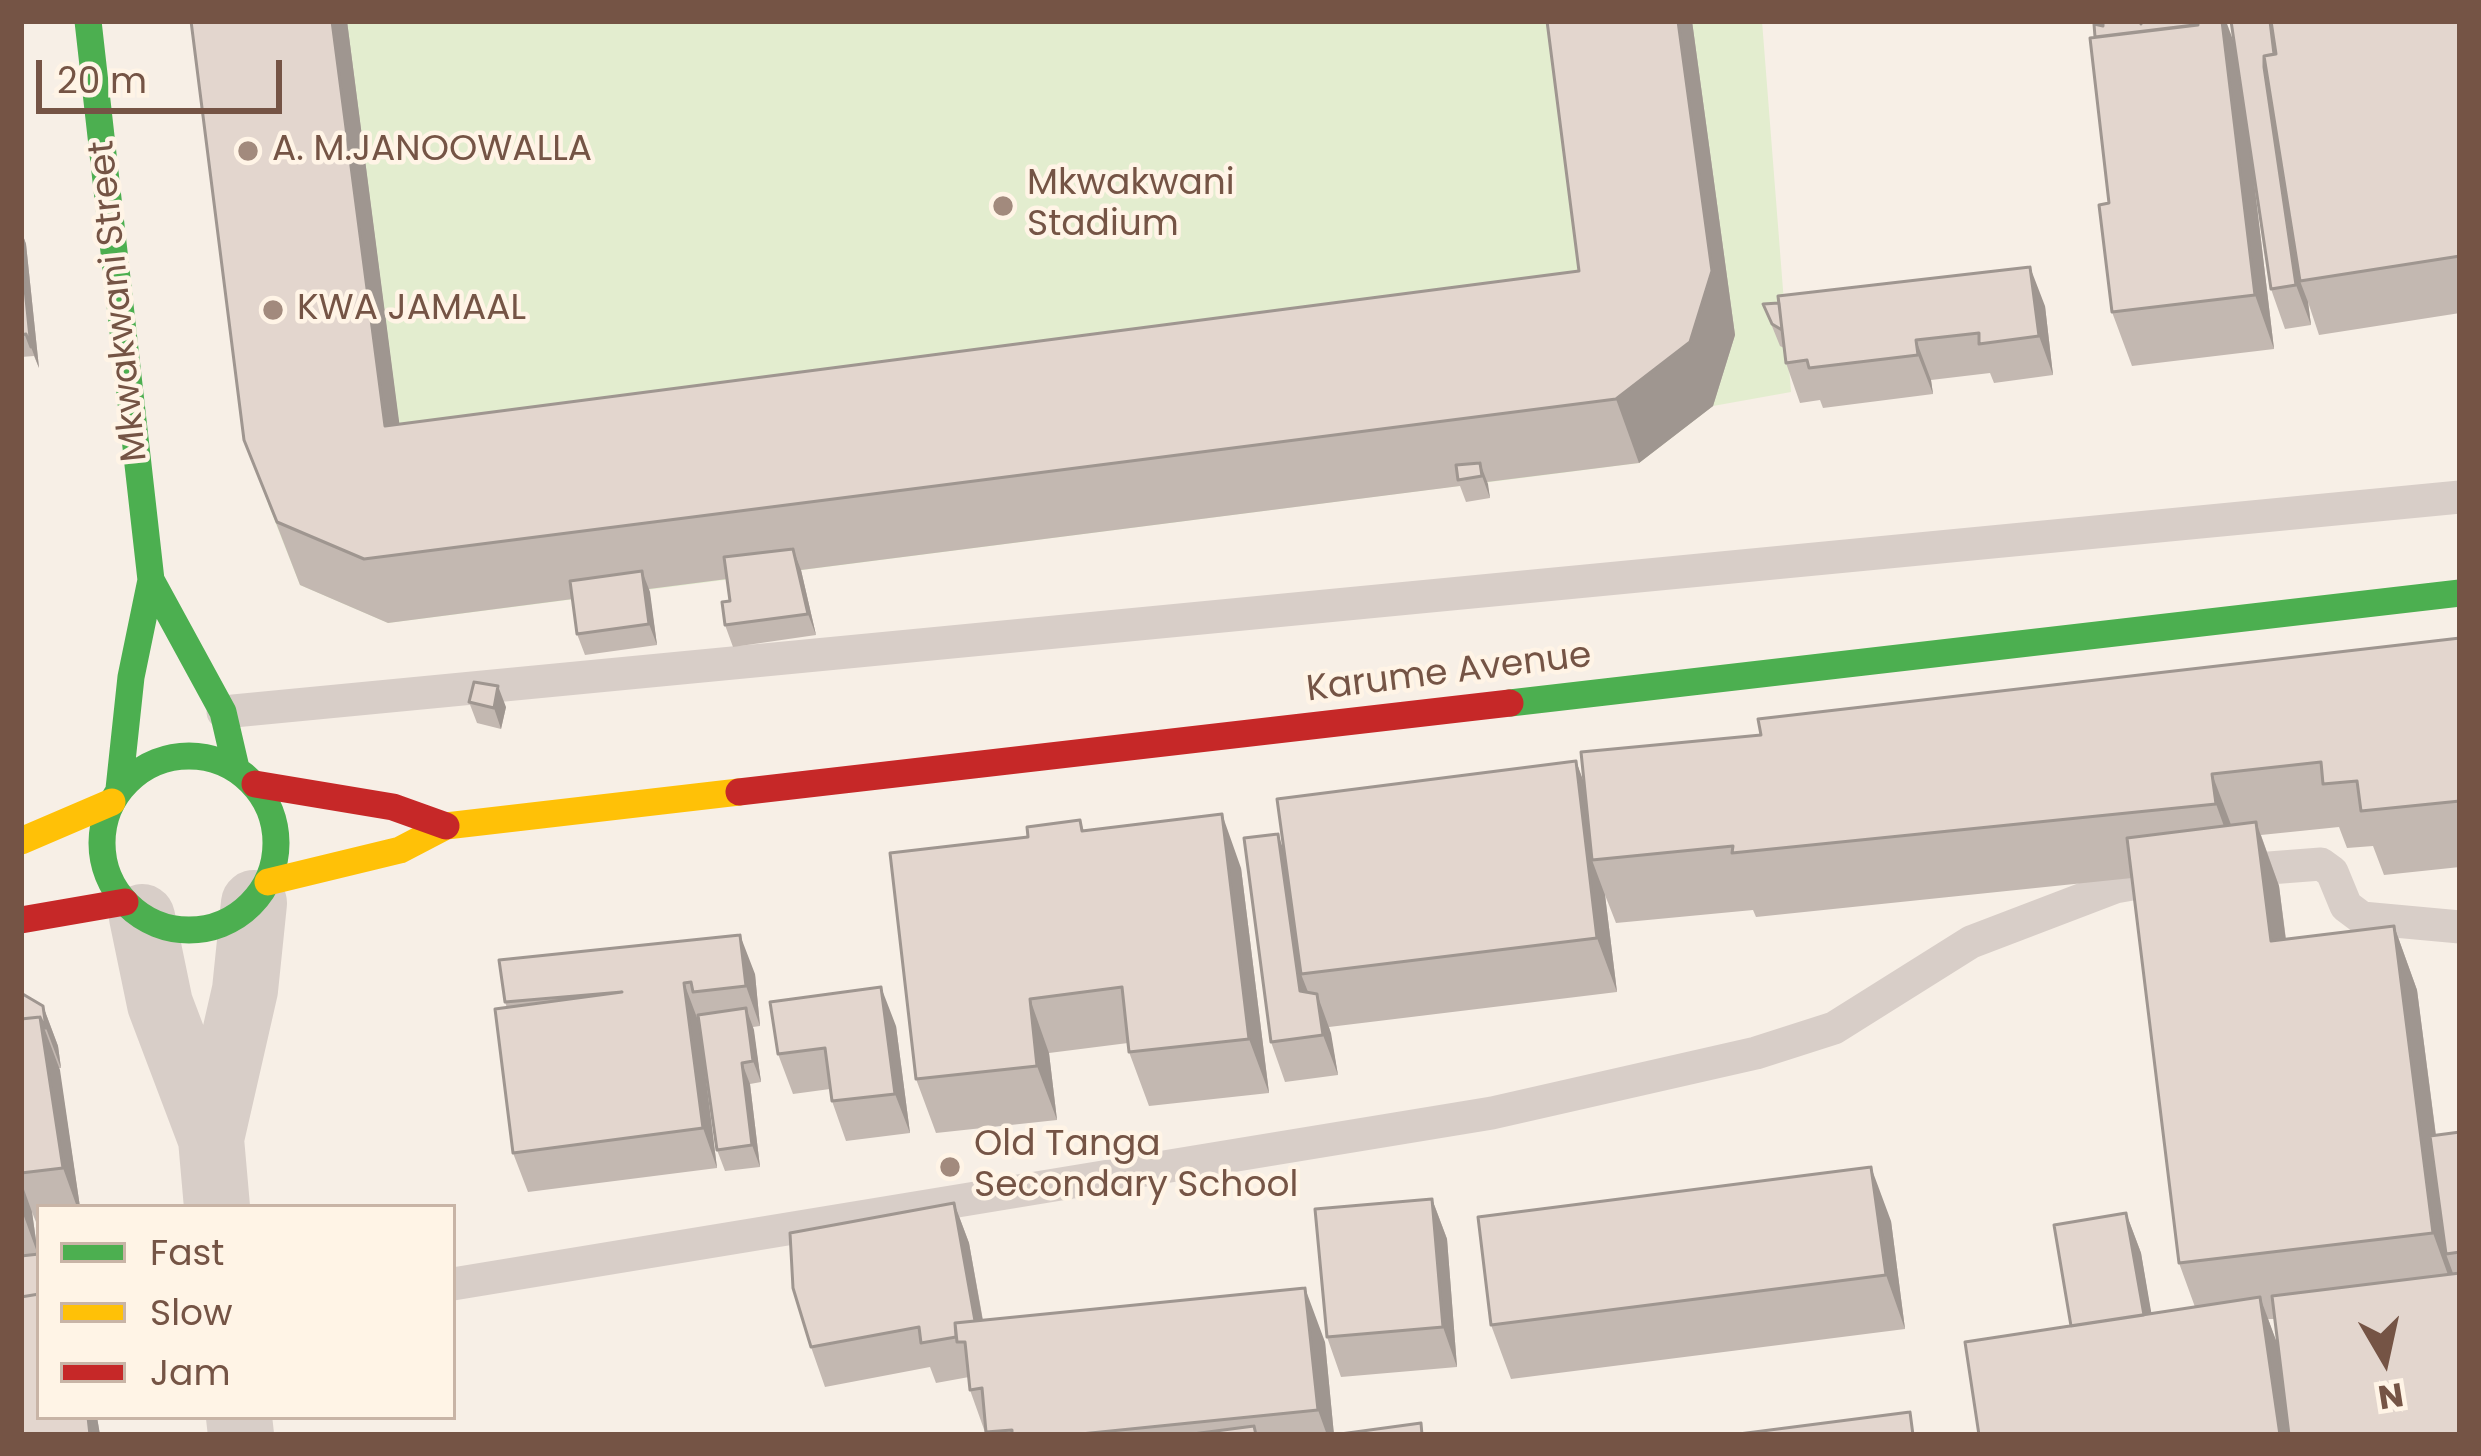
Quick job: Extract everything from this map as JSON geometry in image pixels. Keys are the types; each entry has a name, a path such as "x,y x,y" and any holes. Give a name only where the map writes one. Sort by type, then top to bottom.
{"main road":[{"name":"Mkwakwani Street","path":"88,21 151,580 128,696 116,795"},
{"name":"Mkwakwani Street","path":"151,580 223,712 246,776"},
{"name":"Karume Avenue","path":"446,826 2460,593"},
{"path":"21,841 116,795 160,759 213,758 246,776 393,807 446,826"},
{"path":"246,776 277,831 277,857 261,892"},
{"path":"116,795 104,822 104,865 133,909 165,927 212,928 261,892 400,850 446,826"},
{"path":"21,920 133,909"}],"street":[{"path":"211,1139 245,990 261,892"},
{"path":"133,909 160,1004 211,1139 217,1204"}],"lane":[{"path":"223,712 2460,497"},
{"path":"456,1283 1492,1113 1756,1053 1834,1028 1971,942 2115,887 2321,864 2332,872 2346,906 2362,918 2460,927"}],"green space":[{"name":"Mkwakwani Stadium","path":"206,21 1762,21 1791,392 1713,406 1639,463 388,623 300,585 268,504"}],"building":[{"path":"191,21 332,21 385,426 1579,271 1547,21 1678,21 1712,271 1690,342 1616,399 364,559 277,522 244,440"},
{"path":"2103,21 2194,21 2194,25 2095,37 2094,24 2103,26"},
{"path":"2198,21 2222,21 2255,295 2112,312 2099,205 2109,203 2090,38 2198,25"},
{"path":"2231,21 2270,21 2274,54 2264,56 2264,67 2296,285 2271,289"},
{"path":"2271,21 2460,21 2460,256 2300,281 2264,56 2276,54"},
{"path":"21,250 31,347 26,334 21,335"},
{"path":"2030,267 2039,336 1979,344 1979,333 1916,340 1918,355 1809,368 1807,360 1786,363 1778,296"},
{"path":"1779,303 1782,330 1772,324 1763,304"},
{"path":"1480,463 1482,476 1458,480 1456,465"},
{"path":"793,549 808,614 725,625 722,602 730,601 724,557"},
{"path":"642,571 649,624 577,634 570,581"},
{"path":"2460,638 2460,801 2361,811 2357,781 2323,784 2321,762 2212,774 2216,804 1732,853 1733,846 1592,860 1581,752 1761,735 1758,719"},
{"path":"474,682 498,686 494,708 469,702"},
{"path":"1576,761 1597,938 1301,974 1277,799"},
{"path":"1222,814 1249,1039 1129,1052 1122,987 1030,999 1037,1066 916,1079 890,853 1028,837 1027,827 1080,820 1082,831"},
{"path":"2256,822 2271,941 2394,926 2433,1233 2179,1263 2127,838"},
{"path":"1278,834 1300,991 1317,994 1323,1035 1271,1042 1244,838"},
{"path":"740,935 746,986 693,992 691,982 684,983 703,1128 513,1153 495,1009 622,992 505,1002 499,960"},
{"path":"881,987 895,1094 832,1101 825,1048 778,1054 770,1002"},
{"path":"21,993 43,1006 46,1028 40,1017 21,1019"},
{"path":"746,1008 753,1061 742,1063 752,1145 717,1150 698,1015"},
{"path":"40,1017 63,1168 21,1173 21,1019"},
{"path":"2460,1132 2460,1252 2446,1254 2430,1136"},
{"path":"1871,1167 1886,1275 1491,1325 1478,1217"},
{"path":"1432,1199 1443,1327 1327,1337 1315,1209"},
{"path":"954,1203 975,1321 955,1323 956,1337 921,1343 919,1327 811,1347 793,1288 790,1233"},
{"path":"2126,1213 2144,1315 2071,1326 2054,1225"},
{"path":"36,1254 36,1294 21,1297 21,1256"},
{"path":"2460,1273 2460,1435 2289,1435 2272,1296"},
{"path":"1305,1288 1318,1410 1071,1435 986,1432 982,1388 970,1390 965,1342 957,1342 955,1323"},
{"path":"36,1294 36,1420 88,1420 90,1435 21,1435 21,1297"},
{"path":"2260,1297 2280,1435 1979,1435 1965,1342"},
{"path":"1910,1412 1913,1435 1731,1435"},
{"path":"1421,1423 1422,1435 1333,1435"},
{"path":"1254,1426 1256,1435 1185,1435"}],"traffic: fast":[{"path":"88,21 151,580 131,677 119,789"},
{"path":"151,580 223,712 236,768"},
{"path":"1510,703 2460,593"},
{"path":"189,756 222,762 251,781 270,810 276,843 270,876 251,905 222,924 189,930 156,924 127,905 108,876 102,843 108,810 127,781 156,762 189,756"}],"traffic: slow":[{"path":"268,882 400,850 446,826 739,792"},
{"path":"21,841 112,802"}],"traffic: jam":[{"path":"739,792 1510,703"},
{"path":"255,784 393,807 446,826"},
{"path":"21,920 125,902"}],"place":[{"name":"A. M.JANOOWALLA","path":"248,151"},
{"name":"Mkwakwani Stadium","path":"1003,206"},
{"name":"KWA JAMAAL","path":"273,310"},
{"name":"Old Tanga Secondary School","path":"950,1167"}]}
